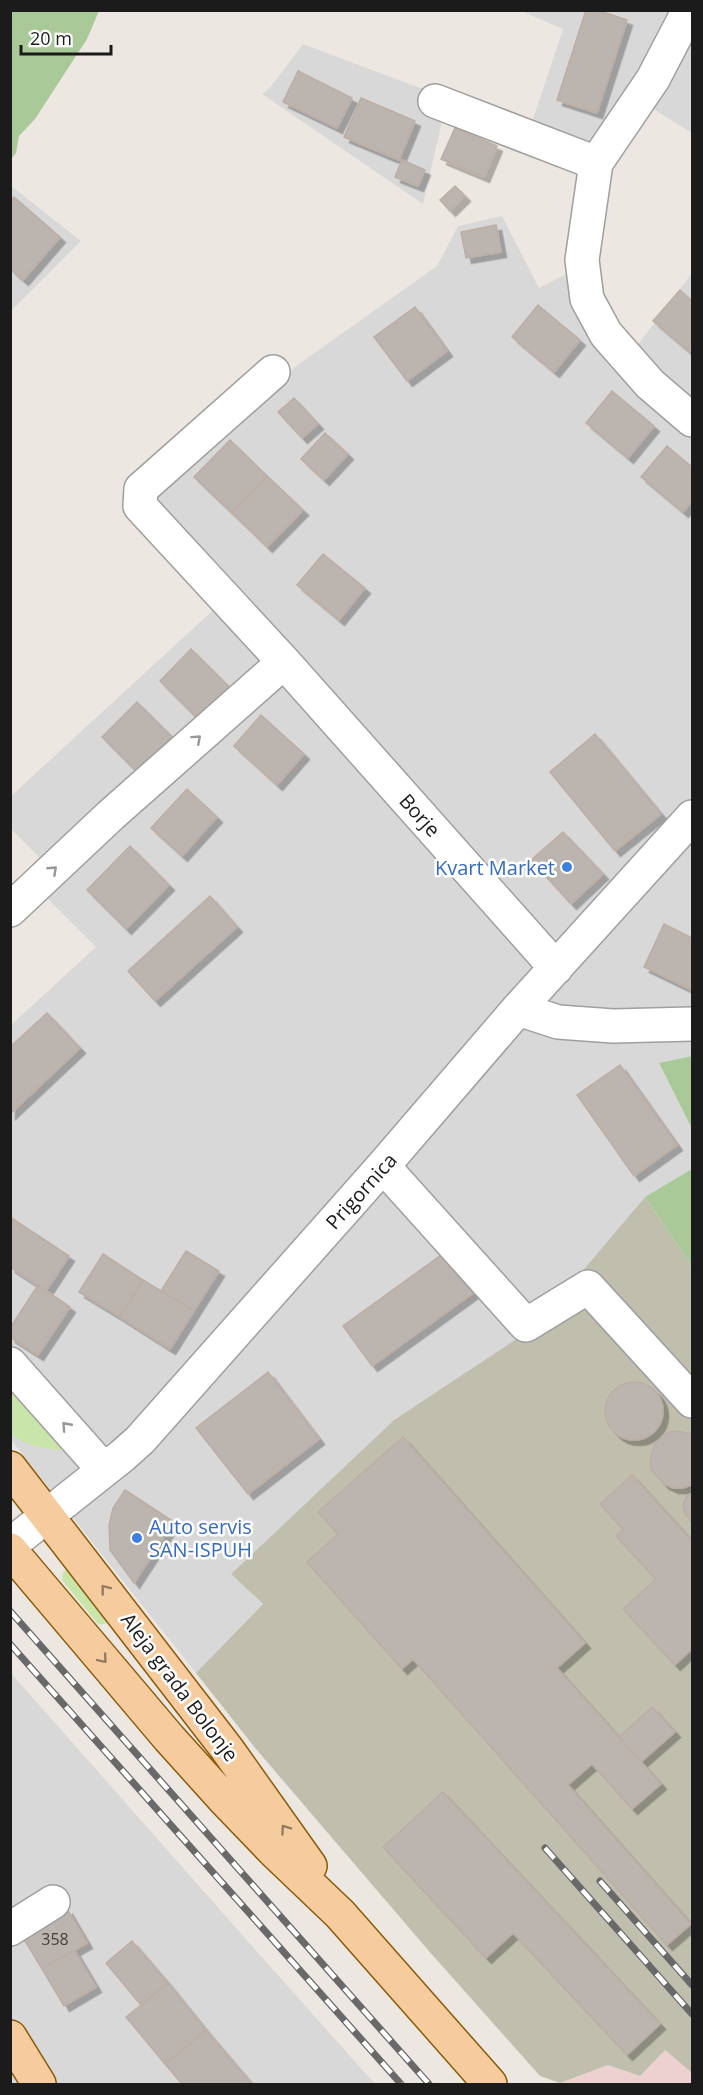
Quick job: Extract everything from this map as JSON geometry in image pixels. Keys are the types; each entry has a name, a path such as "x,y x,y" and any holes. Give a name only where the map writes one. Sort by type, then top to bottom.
{"main road":[{"name":"Aleja grada Bolonje","path":"10,1468 227,1749 305,1857 340,1914"},
{"name":"Aleja grada Bolonje","path":"10,1550 169,1738 274,1851 340,1914 490,2085"},
{"path":"10,2037 39,2085"}],"street":[{"path":"688,10 653,79 596,163 582,260 587,299 606,334 650,384 693,420"},
{"path":"435,100 596,163"},
{"name":"Borje","path":"273,372 141,489 140,506 284,662 556,968"},
{"path":"10,910 111,815 284,662"},
{"name":"Prigornica","path":"10,1545 140,1440 383,1166 518,1009 693,817"},
{"path":"518,1009 558,1022 613,1026 693,1024"},
{"path":"383,1166 526,1325 588,1287 693,1401"},
{"path":"10,1364 104,1470"},
{"path":"10,1929 53,1902"}],"shaded area":[{"path":"521,11 692,11 692,133 626,92 594,152 530,128 563,29"},
{"path":"303,44 433,93 445,108 423,204 262,94 269,89"},
{"path":"10,185 81,241 11,311 10,311"},
{"path":"502,216 539,288 568,273 618,371 692,273 692,1056 659,1063 692,1129 692,1169 645,1197 536,1326 394,1420 231,1574 263,1604 196,1673 11,1440 11,1025 96,947 43,894 59,877 11,829 11,796 235,590 167,516 153,492 299,364 437,266 458,226"},
{"path":"645,1197 692,1266 692,2073 665,2050 640,2076 608,2065 560,2083 540,2076 428,1950 256,1749 196,1673 263,1604 231,1574 394,1420 536,1326"},
{"path":"10,1672 268,1964 375,2084 11,2084"},
{"path":"665,2050 692,2073 692,2084 560,2083 608,2065 640,2076"}],"green space":[{"path":"11,10 99,11 87,39 35,119 19,136 16,153 11,159"},
{"path":"692,1056 692,1129 659,1063"},
{"path":"692,1169 692,1266 645,1197"},
{"path":"13,1393 66,1450 23,1442 11,1434 10,1394"},
{"path":"69,1570 109,1620 106,1623 98,1624 62,1580 63,1572"}],"building":[{"path":"586,10 597,10 627,20 597,113 557,100"},
{"path":"298,71 352,98 337,128 283,102"},
{"path":"361,98 415,121 399,160 344,137"},
{"path":"455,128 497,146 484,177 441,159"},
{"path":"402,160 425,170 418,186 395,177"},
{"path":"455,186 465,196 450,211 440,200"},
{"path":"14,197 60,237 23,280 10,269 10,201"},
{"path":"496,225 501,252 466,258 461,232"},
{"path":"680,290 692,301 692,354 653,321"},
{"path":"538,305 580,340 554,372 512,337"},
{"path":"415,307 447,351 407,381 374,337"},
{"path":"612,391 654,426 628,458 586,423"},
{"path":"294,398 318,424 302,438 278,412"},
{"path":"325,433 348,454 324,480 301,459"},
{"path":"230,440 267,476 232,513 194,477"},
{"path":"667,446 692,467 692,501 683,512 641,477"},
{"path":"267,476 303,510 267,547 232,513"},
{"path":"323,554 365,588 339,620 297,585"},
{"path":"191,649 231,689 200,721 160,681"},
{"path":"137,702 172,737 137,772 102,737"},
{"path":"261,715 304,754 277,785 234,746"},
{"path":"595,734 661,814 615,851 550,772"},
{"path":"187,789 217,817 182,856 151,828"},
{"name":"Kvart Market","path":"563,832 603,874 571,904 531,860"},
{"path":"130,846 169,885 126,929 87,890"},
{"path":"210,896 237,927 155,1001 128,971"},
{"path":"664,924 692,938 692,990 644,967"},
{"path":"47,1013 80,1048 10,1114 10,1047"},
{"path":"620,1065 677,1145 634,1176 577,1095"},
{"path":"10,1217 69,1256 46,1291 10,1267"},
{"path":"448,1250 477,1290 372,1366 343,1326"},
{"path":"186,1251 219,1271 194,1311 161,1291"},
{"path":"103,1254 143,1280 120,1317 79,1292"},
{"path":"143,1280 194,1311 170,1349 120,1317"},
{"path":"38,1285 70,1307 38,1355 10,1337 10,1328"},
{"path":"268,1372 319,1439 248,1494 196,1428"},
{"path":"634,1382 650,1387 658,1395 663,1411 658,1427 650,1435 634,1440 618,1435 610,1427 605,1411 610,1395 618,1387"},
{"path":"669,1432 692,1434 692,1485 673,1488 664,1484 651,1470 650,1461 655,1443"},
{"path":"403,1437 585,1643 557,1668 661,1784 632,1809 592,1764 568,1785 691,1924 667,1945 413,1659 402,1669 307,1562 338,1534 318,1512"},
{"path":"632,1475 692,1541 692,1649 675,1665 623,1609 656,1579 616,1536 623,1529 600,1504"},
{"name":"Auto servis SAN-ISPUH","path":"125,1490 174,1522 134,1583 110,1550 109,1525 113,1508"},
{"path":"692,1493 692,1520 685,1514 683,1504 687,1496"},
{"path":"652,1707 675,1732 641,1762 619,1737"},
{"path":"443,1792 660,2024 627,2055 513,1933 486,1958 383,1847"},
{"path":"67,1909 87,1943 42,1969 22,1936"},
{"path":"132,1941 168,1983 141,2005 106,1963"},
{"path":"74,1950 96,1987 64,2006 42,1969"},
{"path":"168,1983 206,2030 165,2064 126,2017"},
{"path":"206,2030 252,2084 182,2084 165,2064"}],"railway":[{"path":"10,1611 429,2084"},
{"path":"10,1644 401,2084"},
{"path":"545,1848 692,2014"},
{"path":"600,1881 692,1985"}],"place":[{"name":"Kvart Market","path":"567,867"},
{"name":"Auto servis SAN-ISPUH","path":"137,1538"}]}
